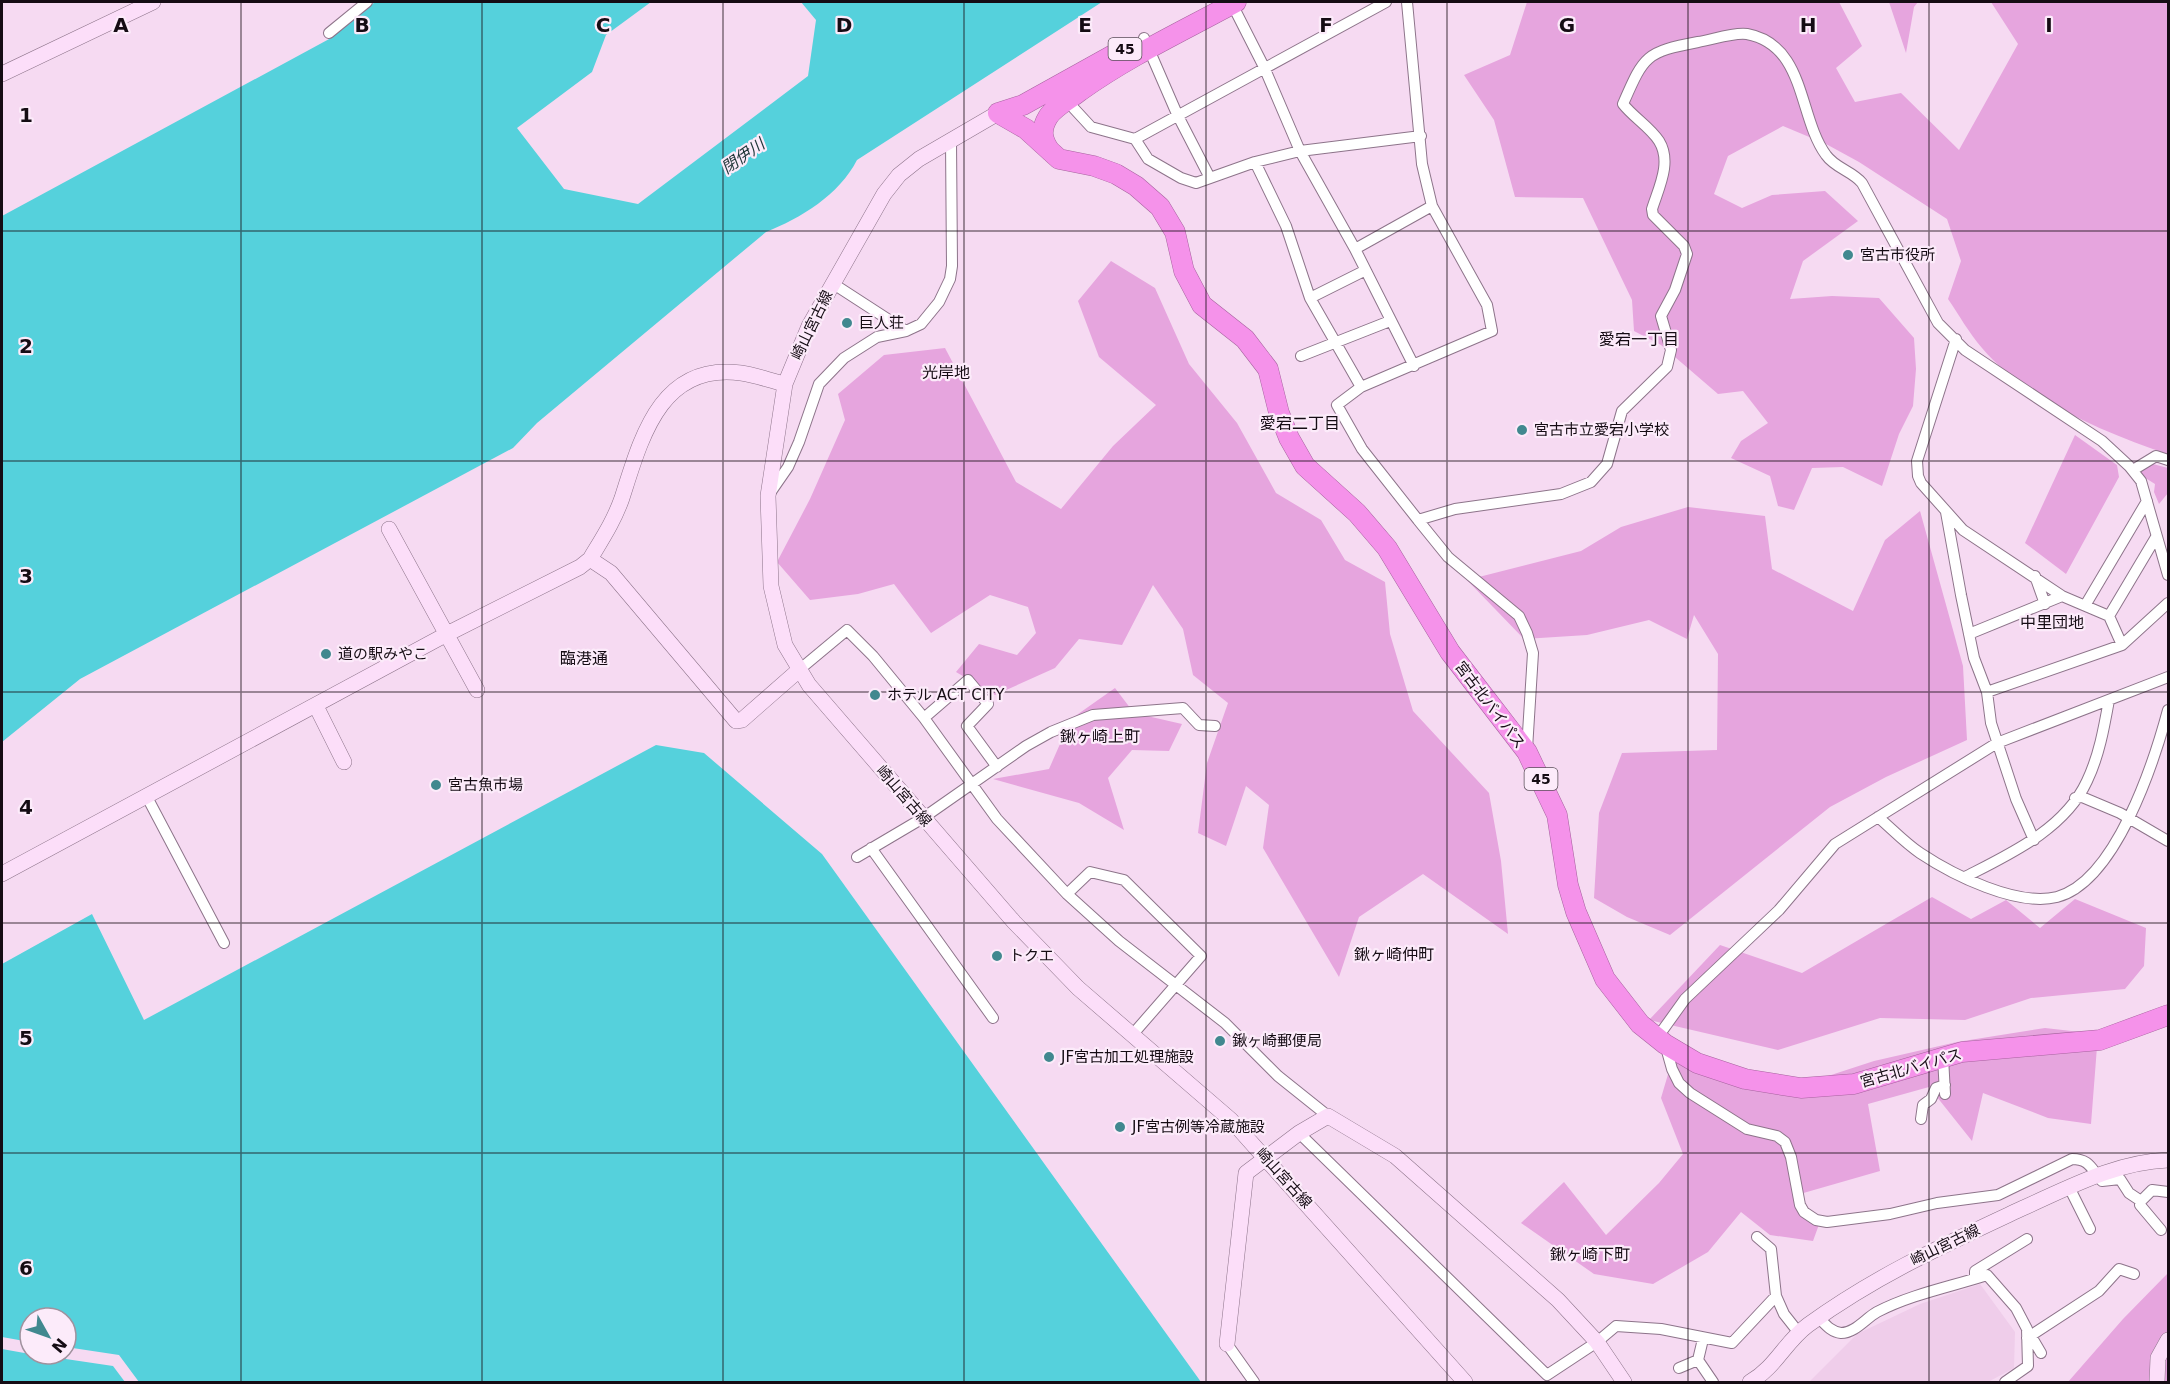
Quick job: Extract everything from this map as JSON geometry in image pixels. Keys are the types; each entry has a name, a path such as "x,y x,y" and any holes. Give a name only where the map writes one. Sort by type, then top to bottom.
{"highway":[{"name":"45","path":"998,113 1026,129 1034,114 1211,2"},
{"name":"45","path":"998,113 1048,116 1146,43 1233,2"},
{"name":"45","path":"1034,114 1101,76"},
{"name":"宮古北バイパス","path":"1034,114 1051,154 1059,159 1094,166 1116,174 1136,186 1160,207 1175,232 1184,271 1202,306 1245,339 1268,369 1279,413 1289,438 1305,466 1357,513 1387,548 1450,652 1527,752 1557,815 1568,885 1576,912 1605,979 1641,1024 1661,1041 1696,1063 1745,1079 1802,1088 1854,1084 1943,1057 2004,1047 2100,1040 2169,1015"}],"street":[{"path":"2,74 153,2"},
{"path":"329,33 367,2"},
{"path":"1233,2 1300,152 1354,249 1414,366"},
{"path":"1135,139 1177,114 1386,2"},
{"path":"1407,2 1422,164 1432,206 1487,305 1492,331 1361,387 1337,405 1362,449 1449,557 1519,616 1533,653 1527,752"},
{"path":"1418,520 1455,509 1561,494 1590,482 1607,464 1622,411 1667,367 1671,350 1661,316 1675,290 1687,249 1653,215 1665,170 1664,155 1658,140 1623,104 1634,78 1652,53 1667,48 1746,34 1765,40 1792,67 1806,110 1825,154 1855,174 1862,183 1938,323 1965,350 2102,441 2133,470 2141,481 2169,575"},
{"path":"1146,43 1177,114 1209,178"},
{"path":"1066,101 1091,127 1135,139 1148,159 1180,178 1196,183 1255,162 1300,152 1421,136"},
{"name":"崎山宮古線","path":"998,113 899,175 870,215 832,283 809,326 785,384 768,496 771,586 785,645 800,670 923,818 1030,939 1078,988 1200,1090 1266,1156 1465,1383"},
{"path":"768,496 788,467 819,384 844,358 877,337 906,332 926,318 939,302 950,279 951,141"},
{"path":"1255,162 1286,226 1310,298 1361,387"},
{"path":"1354,249 1432,206"},
{"path":"1310,298 1364,271"},
{"path":"832,283 906,332"},
{"path":"1301,356 1390,321"},
{"path":"1956,339 1917,461 1921,483 1963,530 2062,596 2086,604 2109,616 2122,645"},
{"path":"2,874 447,634 580,567 590,559 608,531 644,434 668,394 703,377 721,373 741,373 785,384"},
{"path":"2133,470 2156,456 2169,460"},
{"path":"2086,604 2147,501"},
{"path":"1946,512 1974,658 1988,692 1997,743 2016,799 2034,840"},
{"path":"389,529 477,690"},
{"path":"2109,616 2161,545"},
{"path":"590,559 611,573 736,721 742,720 847,630 873,656 924,718 997,819 1067,894 1119,940 1225,1023 1278,1076 1328,1116 1378,1145 1405,1165 1563,1305 1597,1342 1624,1383"},
{"path":"2035,576 2045,604"},
{"path":"1969,634 2062,596"},
{"path":"1988,692 2122,645 2169,603"},
{"path":"2161,1230 2140,1205 2140,1201 2129,1193 2120,1179 2102,1181 2089,1162 2083,1159 2072,1159 1998,1195 1937,1203 1890,1214 1827,1222 1811,1218 1800,1205 1791,1157 1785,1142 1777,1136 1746,1129 1690,1093 1679,1083 1661,1041 1685,999 1779,910 1835,844 1997,743 2169,677"},
{"path":"924,718 968,680 988,704 967,726 997,767"},
{"path":"1965,877 2034,840 2075,798 2086,784 2095,762 2109,700"},
{"path":"316,706 344,762"},
{"path":"857,857 923,818 1051,732 1094,715 1183,708 1199,725 1215,726"},
{"path":"1878,817 1920,852 1965,877 2021,897 2059,897 2095,871 2118,839 2155,759 2166,729 2169,710"},
{"path":"147,797 224,943"},
{"path":"2075,798 2082,797 2128,818 2169,841"},
{"path":"872,848 993,1018"},
{"path":"1067,894 1090,872 1124,880 1201,956 1133,1034"},
{"path":"1921,1119 1923,1105 1931,1099 1936,1088 1945,1090 1943,1057"},
{"path":"1254,1383 1227,1344 1246,1173 1299,1133 1328,1116"},
{"path":"1299,1133 1546,1375 1597,1342 1616,1326 1661,1329 1727,1344 1736,1341 1776,1296"},
{"name":"崎山宮古線","path":"1750,1383 1775,1364 1799,1333 1855,1292 1896,1269 2097,1175 2150,1161 2169,1160"},
{"path":"2069,1187 2090,1229"},
{"path":"2140,1201 2152,1190 2169,1192"},
{"path":"1757,1237 1771,1249 1776,1296 1784,1314 1799,1333"},
{"path":"1975,1278 1975,1271 2027,1239"},
{"path":"2029,1337 2106,1285 2119,1269 2134,1274"},
{"path":"1819,1318 1831,1330 1842,1333 1850,1331 1877,1312 1924,1292 1987,1275 2016,1308 2029,1337 2028,1366 2007,1382"},
{"path":"2029,1337 2041,1353"},
{"path":"1703,1339 1698,1360 1713,1383"},
{"path":"2157,1383 2158,1358 2169,1340"},
{"path":"1679,1368 1698,1360"}],"shaded area":[{"path":"1527,2 1839,2 1862,46 1836,68 1855,102 1901,93 1959,150 2018,44 1991,2 2168,2 2168,454 2119,436 2068,413 2021,384 2000,367 1977,342 1948,299 1961,261 1947,219 1859,162 1826,144 1783,126 1728,156 1714,194 1742,208 1772,195 1825,191 1858,221 1803,261 1790,299 1832,296 1879,298 1914,338 1916,369 1913,406 1899,434 1882,486 1843,467 1812,468 1794,510 1778,506 1770,476 1731,458 1741,441 1768,423 1743,391 1718,394 1661,345 1634,331 1632,300 1583,198 1515,197 1494,120 1464,75 1510,55"},
{"path":"1889,2 1918,2 1914,7 1906,53"},
{"path":"1111,261 1155,288 1189,364 1237,423 1276,493 1321,520 1345,560 1385,582 1390,634 1413,711 1489,793 1501,861 1508,934 1423,874 1359,917 1339,977 1263,848 1269,805 1246,786 1226,846 1198,833 1207,763 1228,703 1193,675 1183,629 1153,585 1122,645 1079,639 1055,668 995,695 956,672 979,644 1017,655 1036,633 1028,607 990,595 931,633 894,584 858,594 810,600 777,562 810,499 845,420 838,394 884,355 945,348 1016,482 1061,509 1113,446 1156,405 1099,357 1078,301"},
{"path":"2075,435 2117,465 2119,477 2066,574 2025,543"},
{"path":"2149,463 2168,468 2168,493 2159,504 2154,492 2155,484 2139,474"},
{"path":"1688,507 1765,516 1772,569 1853,611 1885,540 1920,511 1963,666 1967,740 1886,777 1830,807 1670,935 1627,917 1594,898 1599,813 1622,753 1717,750 1718,654 1694,615 1687,639 1649,620 1587,635 1524,639 1467,580 1581,551 1621,527"},
{"path":"1115,688 1134,713 1182,724 1169,751 1132,750 1108,778 1124,830 1079,803 993,779 1049,769 1071,719"},
{"path":"1932,897 1971,919 2006,900 2040,928 2075,899 2146,928 2144,966 2125,989 2031,998 1965,1020 1880,1018 1778,1050 1649,1020 1720,945 1802,973"},
{"path":"2045,1028 2098,1034 2091,1124 2048,1118 1983,1093 1972,1141 1929,1087 1868,1104 1880,1171 1793,1196 1821,1219 1813,1241 1770,1235 1741,1212 1708,1252 1653,1284 1594,1274 1521,1223 1564,1182 1606,1235 1659,1183 1683,1154 1661,1098 1677,1044 1782,1091 1874,1061 1957,1042"},
{"path":"2168,1273 2168,1382 2068,1382 2123,1319"},
{"path":"1980,1284 2015,1332 2014,1368 1988,1382 1809,1382 1857,1334 1920,1304"}],"water":[{"name":"閉伊川","path":"375,2 651,2 606,35 592,72 517,128 564,189 638,204 808,76 816,20 801,2 1102,2 857,160 849,173 830,194 792,220 766,232 537,423 513,448 80,679 2,742 2,216 331,38"},
{"path":"656,745 704,753 822,854 1201,1382 2,1382 2,964 92,914 144,1020"}],"pier":[{"path":"2,1337 18,1340 18,1352 2,1349"},
{"path":"78,1349 119,1355 139,1382 125,1382 113,1366 78,1361"}],"place":[{"name":"宮古市役所","path":"1848,255"},
{"name":"巨人荘","path":"847,323"},
{"name":"宮古市立愛宕小学校","path":"1522,430"},
{"name":"道の駅みやこ","path":"326,654"},
{"name":"ホテル ACT CITY","path":"875,695"},
{"name":"宮古魚市場","path":"436,785"},
{"name":"トクエ","path":"997,956"},
{"name":"鍬ヶ崎郵便局","path":"1220,1041"},
{"name":"JF宮古加工処理施設","path":"1049,1057"},
{"name":"JF宮古例等冷蔵施設","path":"1120,1127"}],"district":[{"name":"愛宕一丁目","path":"1639,339"},
{"name":"光岸地","path":"946,372"},
{"name":"愛宕二丁目","path":"1300,423"},
{"name":"中里団地","path":"2052,622"},
{"name":"臨港通","path":"584,658"},
{"name":"鍬ヶ崎上町","path":"1100,736"},
{"name":"鍬ヶ崎仲町","path":"1394,954"},
{"name":"鍬ヶ崎下町","path":"1590,1254"}]}
